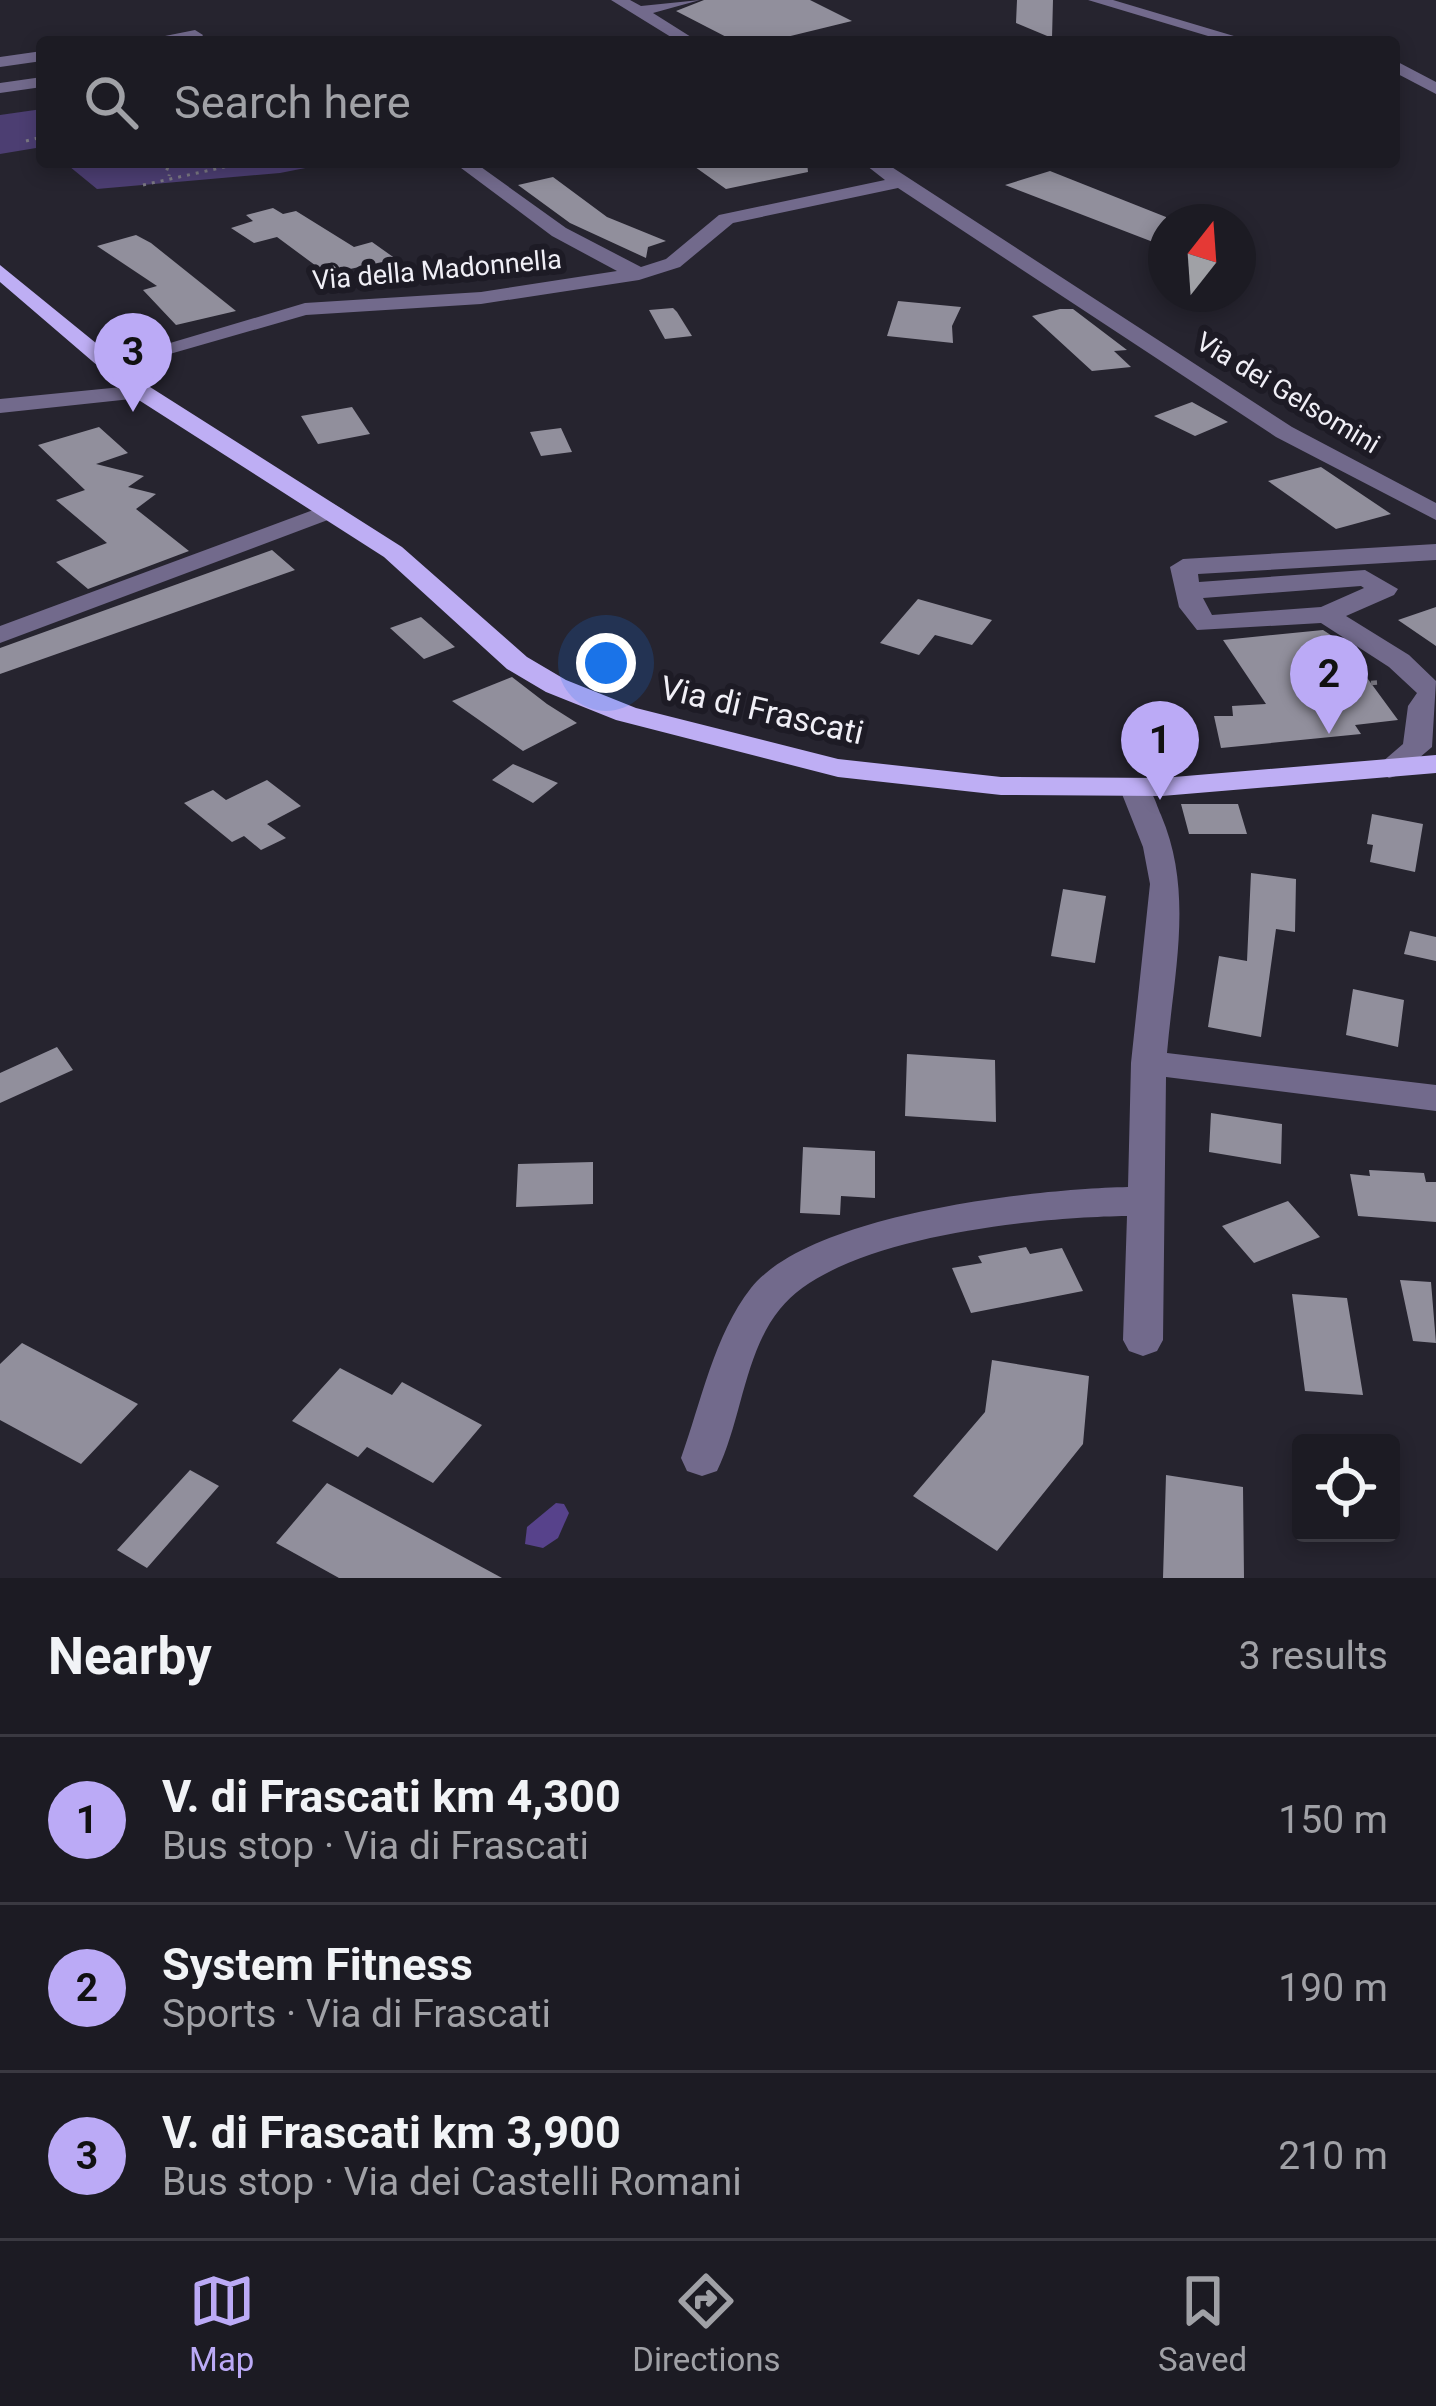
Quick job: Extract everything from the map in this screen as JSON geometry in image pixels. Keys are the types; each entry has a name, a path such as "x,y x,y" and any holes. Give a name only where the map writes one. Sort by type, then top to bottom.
{"main road":[{"name":"Via di Frascati","path":"0,272 142,392 332,510 411,566 525,668 626,714 802,760 889,776 1001,786 1135,789 1435,763"}],"street":[{"path":"620,0 681,36"},
{"path":"639,11 692,0"},
{"path":"1096,0 1225,36"},
{"path":"182,36 195,34"},
{"path":"0,62 36,57"},
{"path":"1400,68 1436,89"},
{"path":"0,88 36,83"},
{"path":"470,168 559,232 639,274"},
{"name":"Via dei Gelsomini","path":"881,168 1284,431 1436,513"},
{"name":"Via della Madonnella","path":"107,365 304,309 489,297 639,274 664,268 726,219 901,182"},
{"path":"0,406 142,392"},
{"path":"0,635 332,510"},
{"path":"1189,591 1365,578 1385,589 1326,615 1207,624 1196,616 1189,591 1183,567 1436,552"},
{"path":"1326,615 1399,661 1434,695"},
{"path":"1434,695 1430,716 1436,733"},
{"path":"1389,769 1418,747 1422,706 1434,695"},
{"path":"1135,789 1159,847 1166,884 1149,1063 1143,1340"},
{"path":"1149,1063 1436,1098"},
{"path":"702,1458 754,1319 773,1289 801,1269 974,1215 1026,1207 1145,1201"}],"path":[{"path":"26,141 36,138"},
{"path":"164,168 172,171 164,178"},
{"path":"142,185 216,168"}],"shaded area":[{"path":"36,110 36,148 0,154 0,115"},
{"path":"71,168 305,168 280,173 97,189"},
{"path":"556,1503 564,1504 569,1513 558,1538 543,1548 525,1544 527,1527"}],"building":[{"path":"704,0 810,0 852,21 791,36 724,36 676,11"},
{"path":"1017,0 1053,0 1052,36 1016,23"},
{"path":"696,168 808,168 808,172 726,189"},
{"path":"1050,171 1148,210 1148,240 1005,185"},
{"path":"553,177 607,217 666,241 648,247 646,258 570,223 518,185"},
{"path":"273,208 283,214 296,211 354,247 372,242 396,259 327,274 277,237 254,243 231,228 253,221 246,215"},
{"path":"136,235 236,311 176,325 143,290 157,286 97,246"},
{"path":"898,301 961,307 952,326 953,343 887,336"},
{"path":"673,308 692,336 665,339 649,310"},
{"path":"1073,309 1127,350 1114,351 1131,367 1092,371 1032,316"},
{"path":"1192,402 1228,422 1195,436 1154,416"},
{"path":"352,407 370,434 318,444 301,416"},
{"path":"99,427 128,453 96,464 144,476 128,487 156,494 136,509 189,551 88,589 56,562 107,543 56,500 85,490 38,445"},
{"path":"561,428 572,452 541,456 530,432"},
{"path":"1321,467 1391,514 1336,529 1268,481"},
{"path":"272,550 295,570 0,674 0,648"},
{"path":"918,599 992,620 972,645 935,635 919,655 880,643"},
{"path":"1436,607 1436,646 1398,620"},
{"path":"421,617 455,647 424,659 390,628"},
{"path":"1323,630 1340,641 1398,720 1355,725 1361,734 1221,748 1214,716 1233,716 1232,706 1266,704 1223,640"},
{"path":"512,677 577,723 523,751 452,701"},
{"path":"513,764 558,783 533,803 492,780"},
{"path":"267,780 301,806 267,824 286,838 261,850 244,836 232,842 184,803 213,790 226,800"},
{"path":"1181,804 1238,804 1247,834 1189,834"},
{"path":"1372,814 1423,824 1415,872 1370,862 1373,845 1367,844"},
{"path":"1251,873 1296,879 1295,932 1276,929 1261,1037 1208,1027 1219,956 1247,961"},
{"path":"1063,889 1106,896 1095,963 1051,956"},
{"path":"1410,931 1436,937 1436,961 1404,954"},
{"path":"1353,989 1404,1000 1398,1047 1346,1035"},
{"path":"57,1047 73,1070 0,1103 0,1073"},
{"path":"907,1054 995,1060 996,1122 905,1116"},
{"path":"1211,1113 1282,1124 1281,1164 1209,1152"},
{"path":"803,1147 875,1151 875,1198 841,1196 840,1215 800,1213"},
{"path":"593,1162 593,1204 516,1207 518,1164"},
{"path":"1369,1170 1424,1173 1426,1182 1436,1182 1436,1222 1358,1216 1350,1174 1370,1176"},
{"path":"1288,1201 1320,1237 1254,1263 1222,1226"},
{"path":"1026,1247 1030,1254 1062,1248 1083,1291 971,1313 952,1268 982,1263 978,1256"},
{"path":"1400,1280 1431,1282 1436,1343 1413,1341"},
{"path":"1292,1294 1347,1298 1363,1395 1305,1391"},
{"path":"22,1343 138,1404 81,1464 0,1420 0,1364"},
{"path":"992,1360 1089,1376 1083,1444 997,1551 913,1496 985,1412"},
{"path":"340,1368 392,1395 402,1382 482,1425 433,1483 367,1447 358,1457 292,1421"},
{"path":"190,1470 219,1486 147,1568 117,1550"},
{"path":"1166,1475 1243,1487 1244,1578 1163,1578"},
{"path":"327,1483 502,1578 339,1578 276,1543"}],"place":[{"name":"V. di Frascati km 3,900","path":"133,412"},
{"name":"System Fitness","path":"1329,734"},
{"name":"V. di Frascati km 4,300","path":"1160,800"}]}
